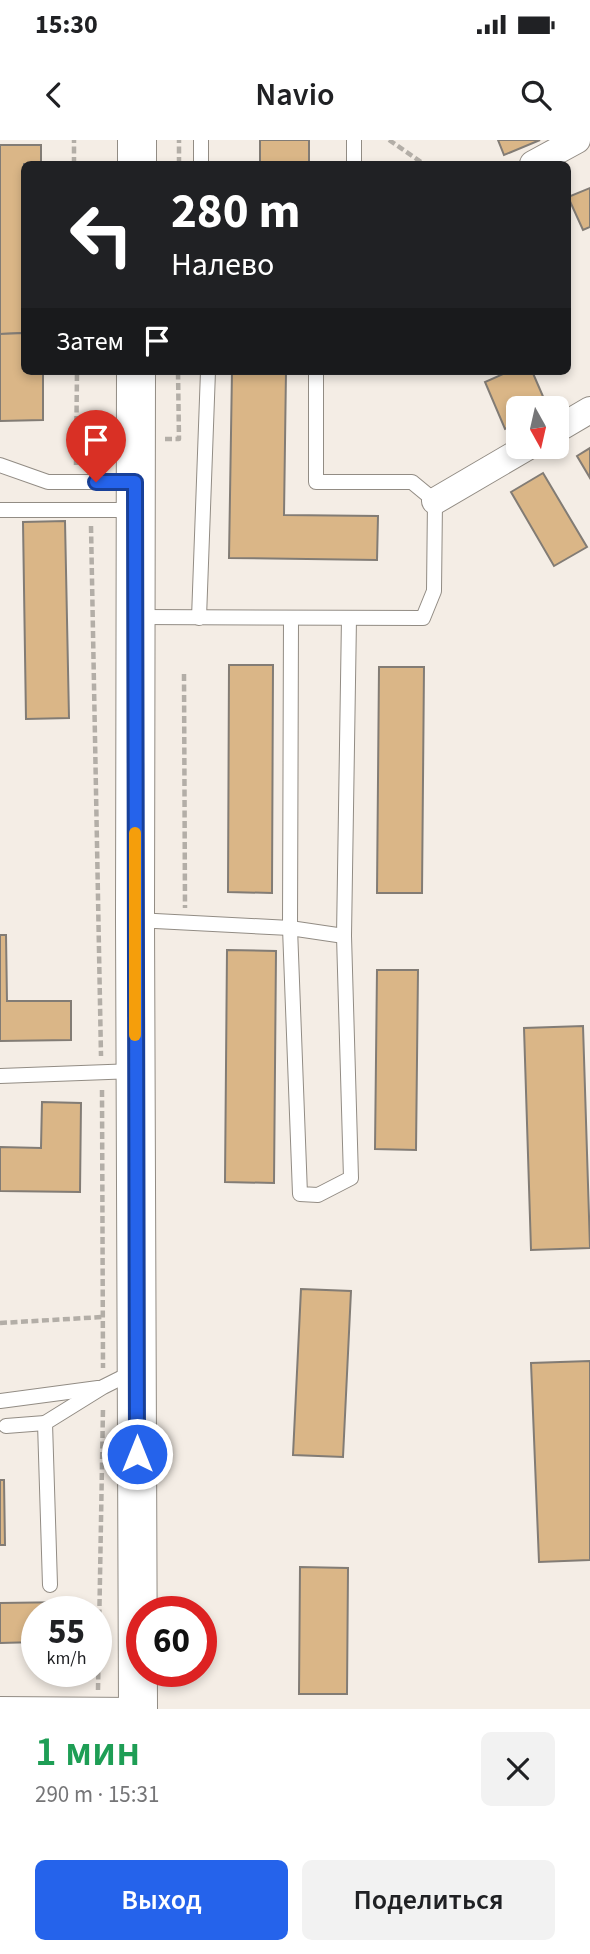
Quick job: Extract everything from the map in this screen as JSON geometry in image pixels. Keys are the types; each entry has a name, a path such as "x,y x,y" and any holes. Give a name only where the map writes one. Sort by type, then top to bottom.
{"main road":[{"path":"136,161 137,140"},
{"path":"136,375 135,920 119,1071 137,1370 138,1707"}],"street":[{"path":"538,161 577,140"},
{"path":"569,423 590,411"},
{"path":"435,501 507,459"}],"lane":[{"path":"201,140 201,161"},
{"path":"354,140 354,161"},
{"path":"199,618 208,375"},
{"path":"136,617 423,618 434,590 435,501 412,482 316,482 316,375"},
{"path":"0,465 48,482 76,482 136,496"},
{"path":"0,510 89,510 136,496"},
{"path":"291,618 290,928 300,1194 318,1195 351,1178 344,936 349,618"},
{"path":"135,920 290,928 344,936"},
{"path":"0,1076 119,1071"},
{"path":"6,1426 45,1423 103,1387 137,1370"},
{"path":"0,1401 103,1387"},
{"path":"45,1423 50,1585"},
{"path":"0,1704 138,1707"}],"path":[{"path":"74,140 74,161"},
{"path":"179,140 179,161"},
{"path":"389,140 420,161"},
{"path":"76,482 77,375"},
{"path":"89,510 119,1071 102,1317 97,1705"},
{"path":"184,674 185,923"},
{"path":"0,1323 102,1317"}],"building":[{"path":"260,140 309,140 309,161 260,161"},
{"path":"498,140 540,140 504,155"},
{"path":"0,145 41,145 41,161 21,161 21,333 0,334"},
{"path":"590,188 590,227 583,230 571,204 571,196"},
{"path":"21,333 21,375 43,375 43,420 0,421 0,334"},
{"path":"232,375 286,375 284,515 378,516 377,560 229,558"},
{"path":"501,375 534,375 543,396 506,396 505,429 485,382"},
{"path":"590,448 590,478 577,456"},
{"path":"543,473 587,547 554,566 511,492"},
{"path":"65,521 69,718 26,719 23,522"},
{"path":"229,665 273,665 272,893 228,892"},
{"path":"379,667 424,667 422,893 377,893"},
{"path":"0,935 6,935 7,1001 71,1001 71,1040 0,1041"},
{"path":"227,950 276,951 274,1183 225,1182"},
{"path":"377,970 418,970 416,1150 375,1149"},
{"path":"583,1026 590,1248 531,1250 524,1028"},
{"path":"42,1102 81,1103 80,1192 0,1191 0,1147 41,1148"},
{"path":"301,1289 351,1291 343,1457 293,1455"},
{"path":"590,1361 590,1560 539,1562 531,1363"},
{"path":"0,1480 4,1480 5,1545 0,1545"},
{"path":"300,1567 348,1568 347,1694 299,1694"},
{"path":"0,1603 21,1603 21,1642 0,1643"}],"slow traffic":[{"path":"135,833 135,1035"}],"route":[{"path":"96,482 135,482 137,1454"}]}
